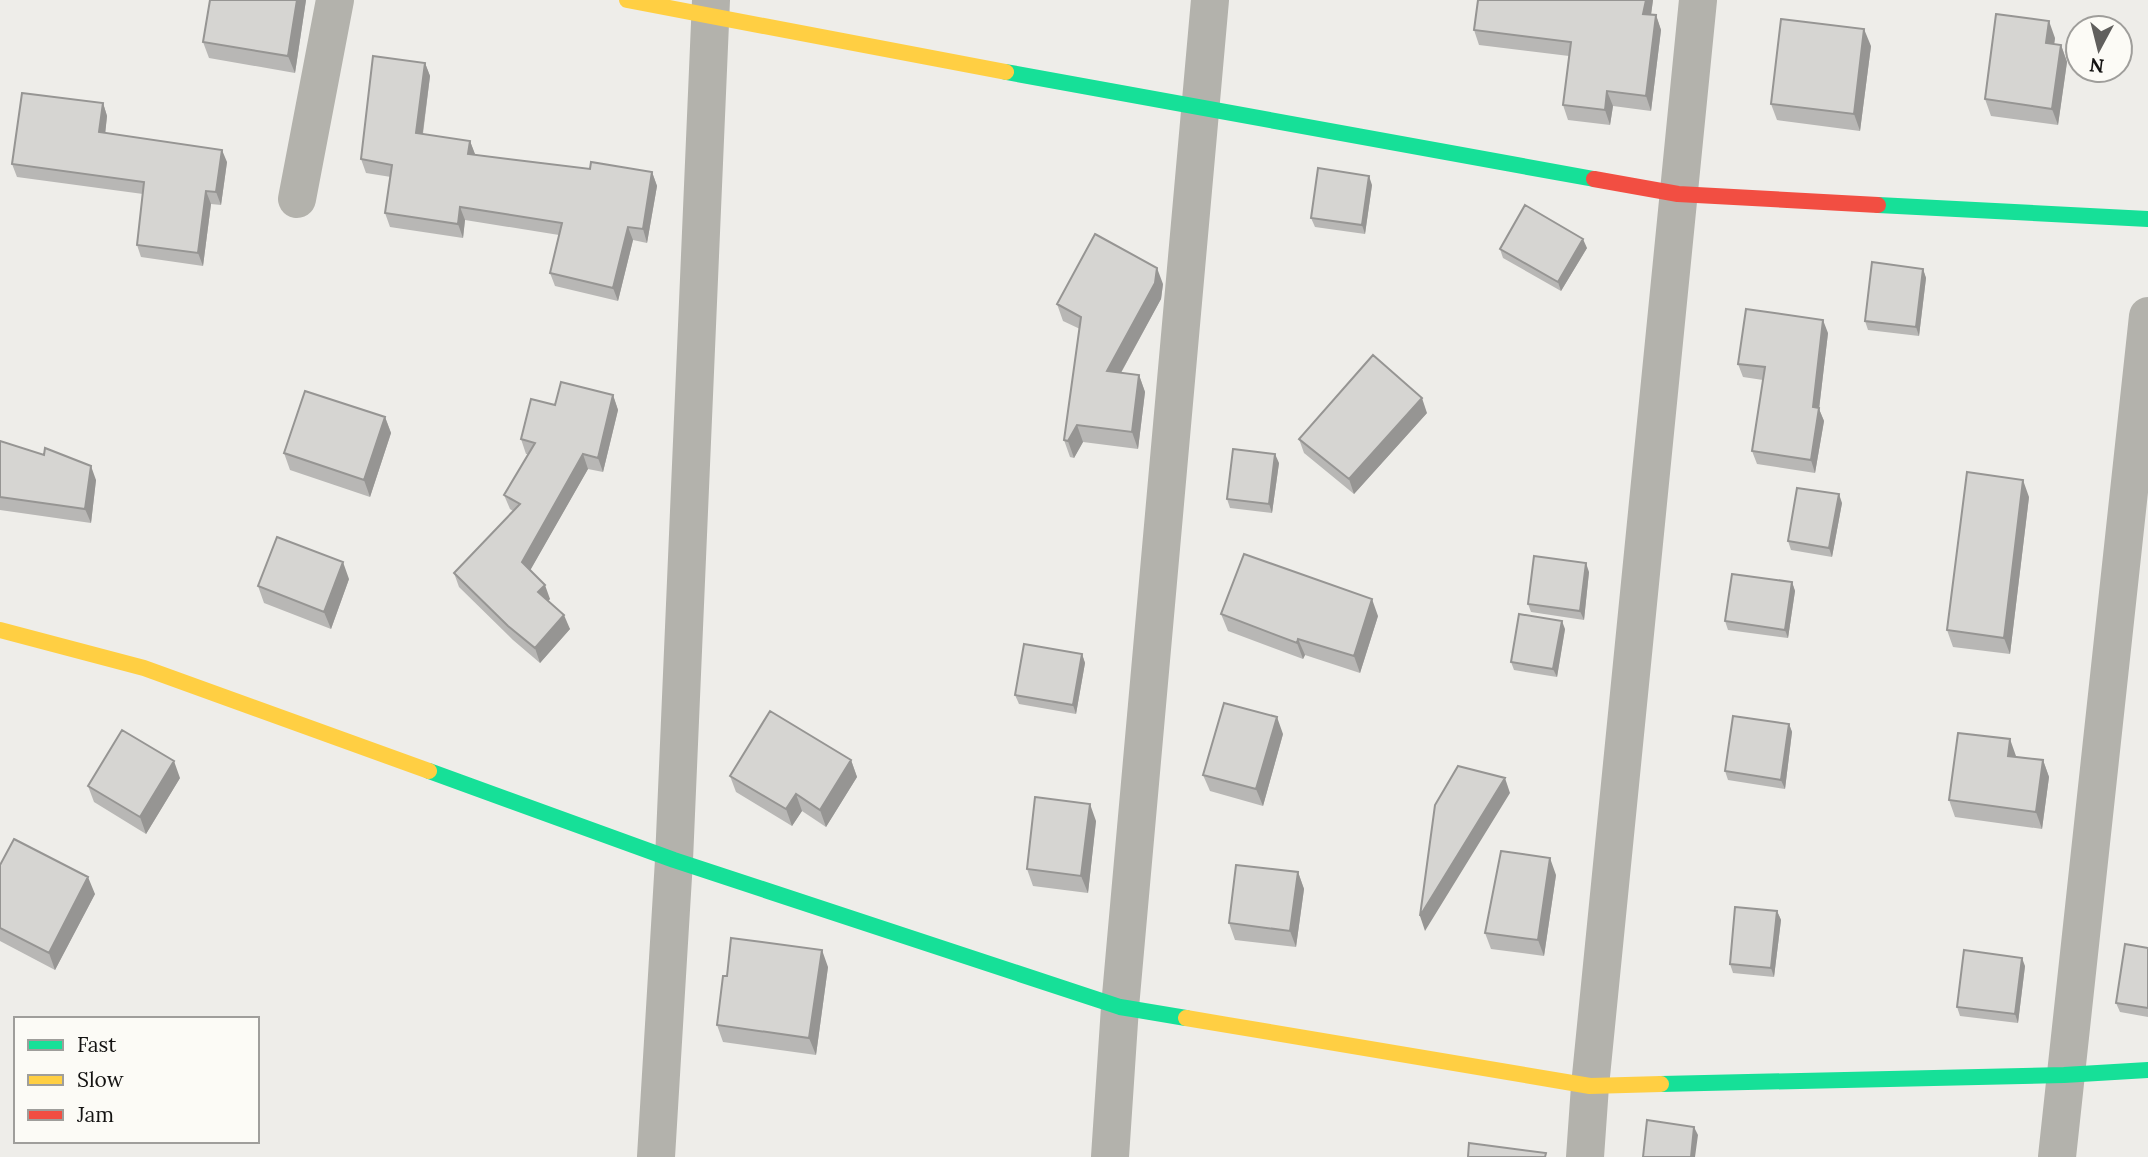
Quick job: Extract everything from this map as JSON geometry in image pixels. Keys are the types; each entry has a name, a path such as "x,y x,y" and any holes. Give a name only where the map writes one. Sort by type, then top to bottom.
{"street":[{"path":"297,199 335,0"},
{"path":"627,0 711,7 1199,108 1678,194 2148,219"},
{"path":"1110,1157 1120,1007 1210,0"},
{"path":"1585,1157 1698,0"},
{"path":"656,1157 674,860 711,7"},
{"path":"2057,1157 2148,316"},
{"path":"0,630 144,668 674,860 1120,1007 1590,1086 2064,1075 2148,1070"}],"building":[{"path":"210,0 297,0 288,56 203,42"},
{"path":"1478,0 1646,0 1643,14 1656,15 1646,96 1607,91 1605,110 1563,105 1571,42 1474,30"},
{"path":"1996,14 2049,21 2046,43 2061,45 2052,109 1985,99"},
{"path":"1781,19 1864,29 1854,114 1771,104"},
{"path":"373,56 425,63 416,133 470,141 468,154 590,169 591,162 652,172 643,229 628,227 613,288 550,273 562,223 460,207 458,224 385,213 392,165 361,159"},
{"path":"22,93 103,103 99,132 222,150 216,192 206,191 198,253 137,245 144,182 12,164"},
{"path":"1318,168 1369,176 1362,225 1311,218"},
{"path":"1525,205 1583,239 1558,282 1500,249"},
{"path":"1095,234 1157,268 1155,283 1107,371 1139,375 1132,432 1077,425 1068,441 1064,440 1081,317 1057,304"},
{"path":"1872,262 1923,269 1916,327 1865,321"},
{"path":"1746,309 1823,320 1813,407 1819,408 1811,460 1752,451 1765,367 1738,364"},
{"path":"1373,355 1422,398 1349,479 1299,439"},
{"path":"561,382 613,395 598,458 583,454 522,562 545,585 538,592 564,615 535,648 508,626 454,573 520,504 504,495 535,443 521,439 531,399 555,405"},
{"path":"305,391 385,417 364,480 284,453"},
{"path":"0,441 44,455 45,448 91,466 85,509 0,497"},
{"path":"1233,449 1275,454 1269,504 1227,499"},
{"path":"1967,472 2023,480 2004,638 1947,630"},
{"path":"1797,488 1839,494 1829,548 1788,541"},
{"path":"277,537 343,562 324,612 258,586"},
{"path":"1244,554 1372,599 1354,656 1298,639 1297,643 1221,614"},
{"path":"1534,556 1586,563 1580,611 1528,604"},
{"path":"1732,574 1792,582 1785,630 1725,621"},
{"path":"1519,614 1562,621 1553,669 1511,662"},
{"path":"1024,644 1082,654 1073,705 1015,695"},
{"path":"1224,703 1277,717 1256,789 1203,775"},
{"path":"770,711 851,760 820,810 796,794 786,809 730,776"},
{"path":"1733,716 1789,724 1781,780 1725,771"},
{"path":"122,730 174,761 140,817 88,786"},
{"path":"1958,733 2010,739 2008,756 2043,760 2036,812 1949,800"},
{"path":"1458,766 1505,778 1420,916 1435,805"},
{"path":"1035,797 1090,804 1081,876 1027,869"},
{"path":"14,839 88,877 49,953 0,928 0,865"},
{"path":"1501,851 1550,858 1538,940 1485,933"},
{"path":"1236,865 1298,872 1290,931 1229,923"},
{"path":"1735,907 1777,911 1771,968 1730,964"},
{"path":"731,938 822,950 809,1038 717,1025"},
{"path":"2125,944 2148,948 2148,1008 2116,1003"},
{"path":"1964,950 2022,958 2015,1014 1957,1007"},
{"path":"1647,1120 1694,1127 1691,1157 1643,1157"},
{"path":"1469,1143 1546,1153 1545,1157 1468,1157"}],"traffic: fast":[{"path":"1006,72 1594,179"},
{"path":"1878,205 2148,219"},
{"path":"429,771 674,860 1120,1007 1186,1018"},
{"path":"1661,1084 2064,1075 2148,1070"}],"traffic: slow":[{"path":"627,0 1006,72"},
{"path":"0,630 144,668 429,771"},
{"path":"1186,1018 1590,1086 1661,1084"}],"traffic: jam":[{"path":"1594,179 1678,194 1878,205"}]}
